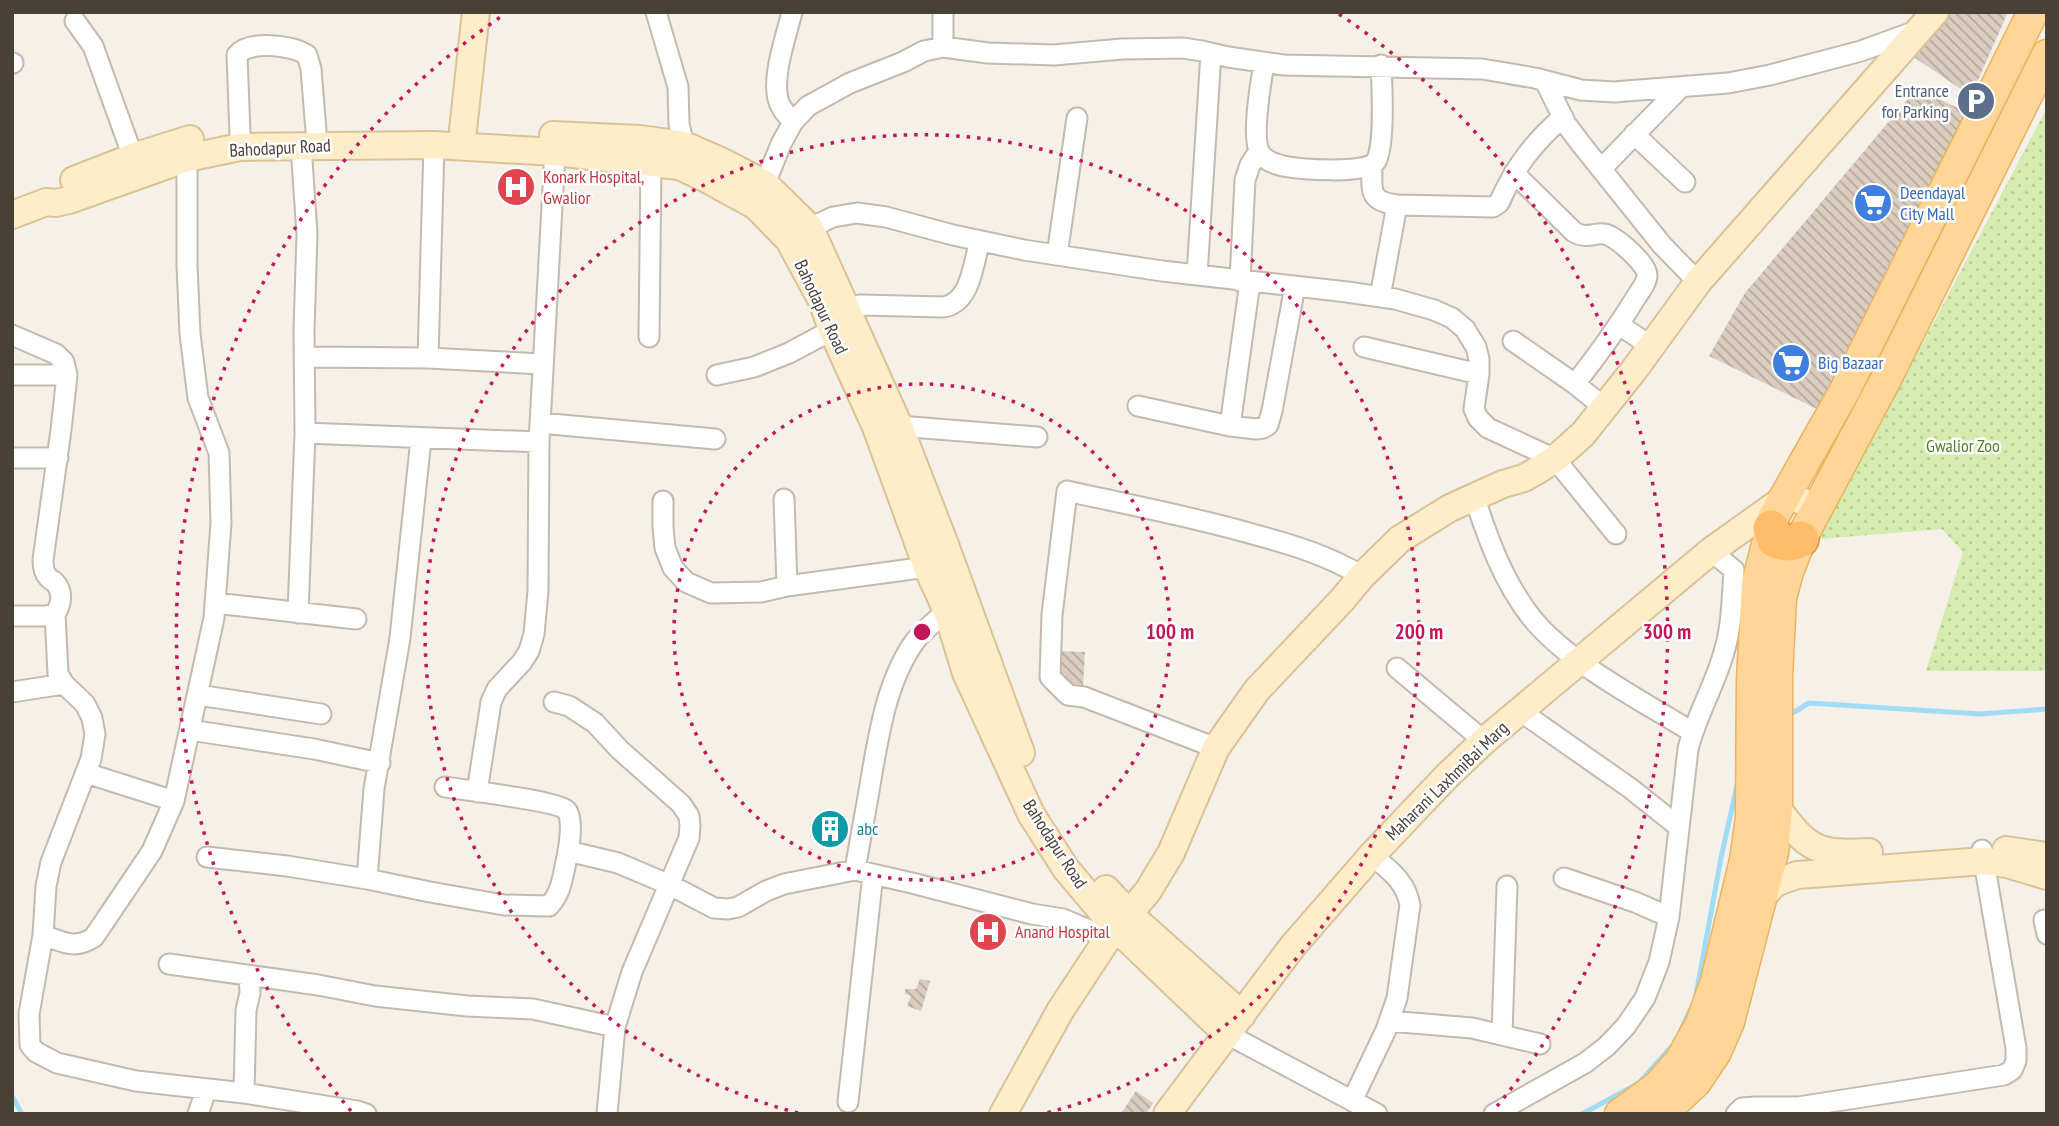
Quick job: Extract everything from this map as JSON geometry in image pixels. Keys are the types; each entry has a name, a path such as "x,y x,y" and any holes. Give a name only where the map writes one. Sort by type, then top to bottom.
{"main road":[{"path":"463,130 475,12"},
{"name":"Maharani LaxhmiBai Marg","path":"1764,679 1781,598 1791,521 1844,392 2033,12"},
{"path":"1003,1114 1060,1011 1118,927 1148,891 1171,853 1216,748 1257,690 1400,538 1474,496 1524,478 1555,459 1583,435 1698,282 1927,21"},
{"name":"Maharani LaxhmiBai Marg","path":"1167,1114 1292,947 1372,855 1447,776 1484,741 1711,551 1791,521 1885,381 2047,55"},
{"path":"46,202 73,180 133,157 186,139 240,135 308,138 463,130 640,139 684,145 765,184 810,228 846,307 898,426 944,542 1037,795 1082,862 1118,927 1234,1024"},
{"name":"Bahodapur Road","path":"12,215 46,202 69,200 187,158 240,147 308,138 555,152 679,166 756,206 789,240 822,303 831,330 876,427 927,567 947,611 966,673 1031,814 1066,869 1118,927"},
{"path":"1662,1114 1696,1082 1716,1052 1739,990 1764,879 1764,679 1756,584 1791,521"},
{"path":"1764,813 1815,847 1833,853 2047,856"},
{"path":"1764,879 1983,855 2047,876"},
{"path":"1620,1114 1658,1086 1680,1061 1701,1023 1716,981 1764,879"}],"street":[{"path":"656,12 678,87 679,124 684,145"},
{"path":"792,12 776,86 778,101 793,122"},
{"path":"943,12 943,47"},
{"path":"75,20 93,46 133,157"},
{"path":"765,184 793,122 808,106 850,83 924,51 943,47 988,53 1054,55 1122,49 1183,48 1264,63 1482,69 1581,90 1614,92 1728,83 1770,75 1861,51 1927,21"},
{"path":"240,135 237,55 242,49 290,47 307,55 311,69 304,330 305,433 298,613"},
{"path":"1197,275 1211,53"},
{"path":"1264,63 1256,136 1259,151 1266,159 1280,166 1316,170 1372,166"},
{"path":"1381,65 1379,149 1372,166 1372,193 1383,203 1493,207 1499,203 1514,173 1540,137 1563,117"},
{"path":"1545,81 1563,117 1581,144 1662,245 1698,282"},
{"path":"1602,167 1681,87"},
{"path":"1057,255 1077,118"},
{"path":"1634,134 1685,182"},
{"path":"428,358 434,145"},
{"path":"1230,426 1245,281 1245,180 1259,151"},
{"path":"477,792 491,702 497,689 522,662 534,634 538,591 539,432 555,152"},
{"path":"43,935 75,946 94,937 152,851 174,801 198,695 215,603 221,523 219,453 198,398 191,345 187,265 187,158"},
{"path":"649,337 650,162"},
{"path":"1514,173 1574,232 1586,237 1608,234 1645,267 1647,274 1609,341 1574,384"},
{"path":"1380,297 1397,205"},
{"path":"810,228 833,217 857,213 886,217 980,241 1057,255 1380,297 1434,310 1452,318 1465,329 1476,347 1479,374 1475,410 1478,418 1488,428 1555,459 1616,534"},
{"path":"846,307 860,304 953,305 960,300 968,286 980,241"},
{"path":"1138,406 1230,426 1256,429 1268,425 1295,286"},
{"path":"1619,325 1651,346"},
{"path":"717,375 754,367 777,358 831,330"},
{"path":"12,335 56,354 64,362 67,375 43,560 47,577 58,586 61,596 60,607 55,614 58,674 85,705 92,718 95,734 92,759 51,862 46,886 43,935 29,1014 21,1042 57,1063 136,1081 244,1093 366,1114"},
{"path":"1513,341 1605,408"},
{"path":"1364,347 1479,374"},
{"path":"305,357 428,358 542,364"},
{"path":"12,375 67,375"},
{"path":"898,426 1037,437"},
{"path":"305,433 421,439 539,432 715,439"},
{"path":"367,879 373,801 400,638 421,439"},
{"path":"12,458 58,458"},
{"path":"1216,748 1084,697 1068,695 1050,677 1052,615 1067,491 1223,525 1340,562 1362,576"},
{"path":"1474,496 1499,565 1532,618 1578,662 1692,732"},
{"path":"784,499 787,586"},
{"path":"663,501 665,548 673,568 686,582 711,593 761,592 927,567"},
{"path":"1494,1114 1585,1063 1607,1046 1626,1026 1645,998 1659,962 1669,917 1685,769 1692,732 1724,652 1731,617 1734,570 1711,551"},
{"path":"215,603 356,619"},
{"path":"848,1102 864,872 879,732 892,689 905,659 924,630 947,611"},
{"path":"12,616 55,614"},
{"path":"1397,668 1484,741"},
{"path":"12,692 64,684"},
{"path":"198,695 321,713"},
{"path":"554,702 569,706 595,723 620,750 681,804 691,826 689,838 632,972 615,1027 607,1114"},
{"path":"1520,711 1630,788 1679,827"},
{"path":"190,730 314,749 380,763"},
{"path":"86,773 174,801"},
{"path":"207,858 287,866 468,900 514,906 549,906 556,899 560,888 568,851 570,818 567,810 559,806 445,787"},
{"path":"568,851 618,863 670,885 714,908 738,907 784,884 864,872 1032,914 1118,927"},
{"path":"1352,1101 1397,998 1410,905 1407,890 1399,879 1372,855"},
{"path":"1735,1114 1742,1108 1798,1107 2004,1075 2012,1070 2016,1061 2016,1048 1983,855"},
{"path":"1564,878 1635,902 1669,917"},
{"path":"1502,1034 1507,886"},
{"path":"169,964 402,999 533,1009 615,1027"},
{"path":"244,1093 249,976"},
{"path":"1389,1021 1472,1028 1540,1044"},
{"path":"1234,1024 1352,1101 1377,1114"},
{"path":"198,1114 206,1090"}],"green space":[{"name":"Gwalior Zoo","path":"2047,108 2047,671 1926,671 1963,552 1942,529 1819,539"}],"building":[{"path":"1952,12 2008,12 1971,96 1911,55"},
{"name":"Deendayal City Mall","path":"1917,88 1966,112 1861,344 1821,411 1709,356 1745,293"},
{"path":"508,169 523,170 523,202 508,202"},
{"path":"1058,651 1085,652 1083,687 1064,686 1065,674 1056,674"},
{"name":"abc","path":"819,813 849,821 842,846 810,836"},
{"path":"984,917 1001,922 992,950 975,945"},
{"path":"920,979 930,981 921,1011 907,1006 911,996 905,994 905,989 916,989"},
{"path":"1136,1091 1153,1103 1146,1114 1122,1112"}],"waterway":[{"path":"1786,717 1809,703 1980,714 2047,709"},
{"path":"1696,995 1738,781"},
{"path":"1681,1030 1690,1010"},
{"path":"1582,1114 1639,1083 1673,1045"},
{"path":"12,1096 22,1114"}],"place":[{"name":"Entrance for Parking","path":"1976,101"},
{"name":"Konark Hospital, Gwalior","path":"516,187"},
{"name":"Deendayal City Mall","path":"1873,203"},
{"name":"Big Bazaar","path":"1791,363"},
{"name":"abc","path":"830,829"},
{"name":"Anand Hospital","path":"988,932"}]}
